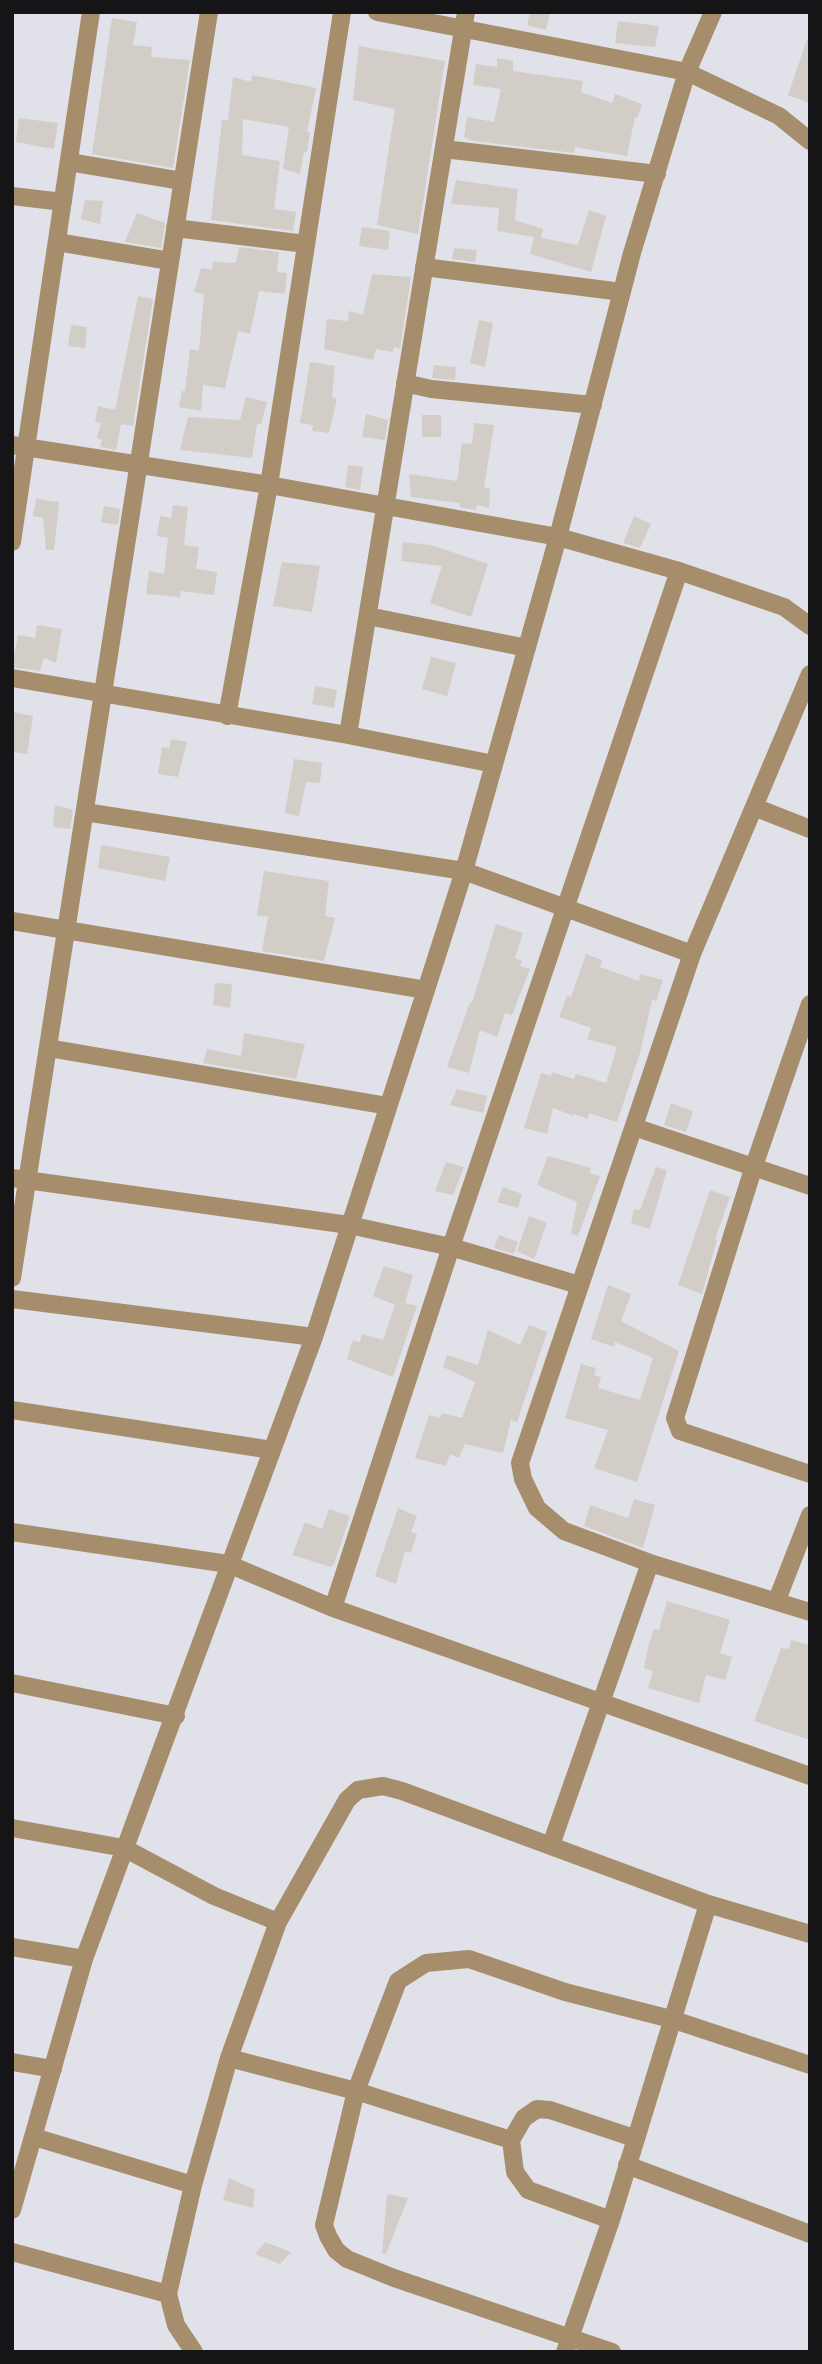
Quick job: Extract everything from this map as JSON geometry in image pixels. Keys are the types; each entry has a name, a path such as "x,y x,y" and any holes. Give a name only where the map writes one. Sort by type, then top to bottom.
{"street":[{"path":"12,542 20,447 57,242 91,12"},
{"path":"12,1278 20,1179 48,1048 209,12"},
{"path":"227,716 268,485 342,12"},
{"path":"377,12 465,19 687,72 779,116 810,141"},
{"path":"14,2200 84,1959 176,1716 228,1564 314,1336 464,872 558,537 622,292 687,72 713,12"},
{"path":"348,735 465,19"},
{"path":"444,149 657,174"},
{"path":"69,163 183,181"},
{"path":"12,196 63,202"},
{"path":"175,228 306,244"},
{"path":"57,242 170,261"},
{"path":"424,267 622,292"},
{"path":"405,383 431,389 593,405"},
{"path":"20,447 268,485 558,537 680,571 784,607 810,626"},
{"path":"333,1608 451,1247 680,571"},
{"path":"368,616 527,648"},
{"path":"810,674 692,954 523,1448 521,1472 537,1508 565,1531 650,1563 778,1600 810,1612"},
{"path":"12,678 348,735 494,764"},
{"path":"754,807 810,829"},
{"path":"85,812 464,872 692,954"},
{"path":"12,921 426,990"},
{"path":"810,1004 754,1166 675,1411 675,1424 680,1431 810,1474"},
{"path":"48,1048 388,1106"},
{"path":"634,1127 810,1186"},
{"path":"20,1179 349,1225 451,1247 579,1285"},
{"path":"12,1299 314,1336"},
{"path":"12,1410 272,1450"},
{"path":"778,1600 810,1515"},
{"path":"12,1532 228,1564 333,1608 810,1776"},
{"path":"551,1845 599,1700 650,1563"},
{"path":"12,1683 176,1716"},
{"path":"194,2352 176,2325 168,2294 193,2185 229,2058 278,1922 347,1800 358,1790 383,1786 402,1791 708,1904 810,1934"},
{"path":"12,1828 124,1848 214,1896 278,1922"},
{"path":"567,2344 611,2220 708,1904"},
{"path":"12,1947 84,1959"},
{"path":"612,2352 567,2344 347,2259 335,2250 324,2225 356,2091 398,1981 426,1963 441,1959 469,1959 565,1992 671,2019 810,2064"},
{"path":"229,2058 356,2091 511,2140"},
{"path":"12,2062 53,2069"},
{"path":"611,2220 528,2190 515,2172 511,2140 524,2118 537,2109 551,2110 634,2138"},
{"path":"34,2137 193,2185"},
{"path":"627,2165 810,2234"},
{"path":"12,2252 168,2294"}],"building":[{"path":"530,12 550,12 546,30 527,25"},
{"path":"112,18 137,22 133,45 152,47 151,57 190,60 173,168 92,154"},
{"path":"618,21 659,26 655,47 615,43"},
{"path":"807,39 810,40 810,103 788,95"},
{"path":"359,46 445,61 418,234 377,225 395,109 353,100"},
{"path":"497,58 513,61 513,71 583,81 581,92 612,103 615,94 642,104 637,118 635,117 627,156 575,147 574,153 474,141 464,137 467,117 494,122 501,89 473,85 476,64 497,67"},
{"path":"252,75 316,88 307,132 310,132 307,152 304,152 300,174 283,169 289,127 243,119 242,155 280,161 274,209 296,212 293,231 211,220 222,120 228,120 233,77 251,82"},
{"path":"19,118 58,123 54,149 16,142"},
{"path":"456,180 518,189 515,220 543,229 541,238 578,245 589,210 606,216 591,272 530,254 534,237 497,231 499,208 451,204"},
{"path":"85,200 103,201 100,224 81,219"},
{"path":"137,213 165,223 161,248 125,242"},
{"path":"362,227 390,231 388,250 359,246"},
{"path":"239,247 279,252 277,272 287,273 285,294 259,291 250,334 238,331 225,388 203,385 201,411 179,407 182,391 185,391 190,349 199,351 204,294 194,292 201,268 212,270 213,262 236,263"},
{"path":"454,248 477,250 475,262 452,259"},
{"path":"372,274 411,277 400,349 394,347 393,352 376,349 373,360 324,349 327,319 348,321 349,311 363,315"},
{"path":"138,296 153,299 133,426 121,424 116,450 100,447 102,440 97,438 101,423 95,422 98,406 115,410"},
{"path":"479,320 493,323 485,367 470,363"},
{"path":"71,325 87,327 85,348 68,346"},
{"path":"310,362 335,366 332,397 337,399 329,433 312,431 313,425 300,423"},
{"path":"434,365 456,367 455,380 432,378"},
{"path":"246,397 267,402 261,424 257,424 252,458 180,450 188,417 240,420"},
{"path":"366,414 388,420 385,440 362,437"},
{"path":"422,415 441,415 441,437 422,437"},
{"path":"474,423 494,425 484,487 490,489 489,508 477,505 476,510 459,507 460,503 411,497 409,474 457,481 462,443 472,444"},
{"path":"348,465 363,467 360,490 345,487"},
{"path":"36,499 59,502 54,550 46,550 43,518 33,516"},
{"path":"173,505 188,507 184,545 199,547 196,569 217,572 214,595 181,591 180,597 146,594 149,571 164,574 168,538 157,536 160,516 171,518"},
{"path":"104,506 120,509 118,525 101,522"},
{"path":"634,516 651,524 640,548 623,543"},
{"path":"403,542 431,545 488,564 471,617 430,603 442,566 401,561"},
{"path":"282,562 320,566 312,612 273,606"},
{"path":"37,625 62,629 56,663 44,658 40,671 12,667 18,635 35,638"},
{"path":"431,657 456,663 447,696 422,689"},
{"path":"315,686 337,690 334,708 312,704"},
{"path":"12,712 33,716 27,754 12,752"},
{"path":"171,739 187,742 178,777 158,774 162,747 169,748"},
{"path":"294,759 322,763 320,783 306,782 299,816 285,813"},
{"path":"55,805 73,810 70,829 53,827"},
{"path":"101,845 170,857 165,881 98,868"},
{"path":"264,871 329,881 325,916 335,918 324,961 262,951 268,917 257,915"},
{"path":"496,924 523,933 515,958 522,961 520,966 530,969 512,1015 505,1013 497,1037 480,1030 469,1073 447,1067 470,1002 472,1003"},
{"path":"586,954 602,960 600,967 639,981 640,974 663,980 656,1001 652,1000 640,1053 617,1122 589,1113 588,1119 574,1114 573,1116 553,1108 547,1134 524,1128 541,1073 551,1076 552,1072 574,1079 576,1074 606,1083 617,1047 587,1039 591,1028 559,1017 567,996 571,997"},
{"path":"215,983 232,984 230,1008 213,1005"},
{"path":"244,1033 305,1044 296,1079 203,1063 207,1049 241,1056"},
{"path":"457,1089 487,1096 483,1113 450,1105"},
{"path":"671,1103 693,1111 686,1132 664,1125"},
{"path":"548,1156 591,1168 589,1173 600,1176 578,1236 571,1234 577,1202 537,1185"},
{"path":"446,1162 464,1167 453,1195 435,1191"},
{"path":"656,1167 667,1170 650,1229 631,1223 634,1209 640,1210"},
{"path":"503,1187 522,1194 518,1208 497,1202"},
{"path":"710,1190 730,1197 715,1239 717,1240 702,1294 678,1285"},
{"path":"529,1216 547,1223 534,1259 517,1251"},
{"path":"499,1235 518,1242 514,1254 494,1248"},
{"path":"384,1266 413,1275 405,1303 417,1306 393,1377 347,1359 353,1340 360,1342 362,1334 383,1340 395,1305 373,1296"},
{"path":"608,1285 631,1294 621,1321 679,1351 637,1482 594,1468 608,1430 565,1418 581,1364 596,1368 594,1375 601,1377 598,1388 640,1400 653,1358 615,1342 614,1347 591,1339"},
{"path":"529,1325 547,1332 517,1422 511,1420 503,1453 465,1444 459,1458 450,1454 446,1466 415,1458 429,1415 440,1418 442,1413 462,1418 475,1382 443,1367 447,1355 478,1365 488,1330 520,1345"},
{"path":"634,1499 655,1505 643,1548 584,1526 590,1505 628,1518"},
{"path":"398,1508 417,1516 411,1532 417,1534 411,1553 405,1551 396,1584 375,1576"},
{"path":"329,1509 350,1516 334,1564 331,1567 292,1555 305,1522 322,1529"},
{"path":"667,1601 730,1620 720,1653 732,1657 725,1680 706,1675 699,1703 648,1688 653,1671 644,1668 649,1643 654,1629 659,1630"},
{"path":"791,1640 810,1645 810,1740 754,1721 781,1648 789,1649"},
{"path":"229,2178 255,2190 253,2208 223,2200"},
{"path":"387,2194 408,2198 386,2254 382,2253"},
{"path":"265,2242 291,2252 280,2264 255,2254"}]}
